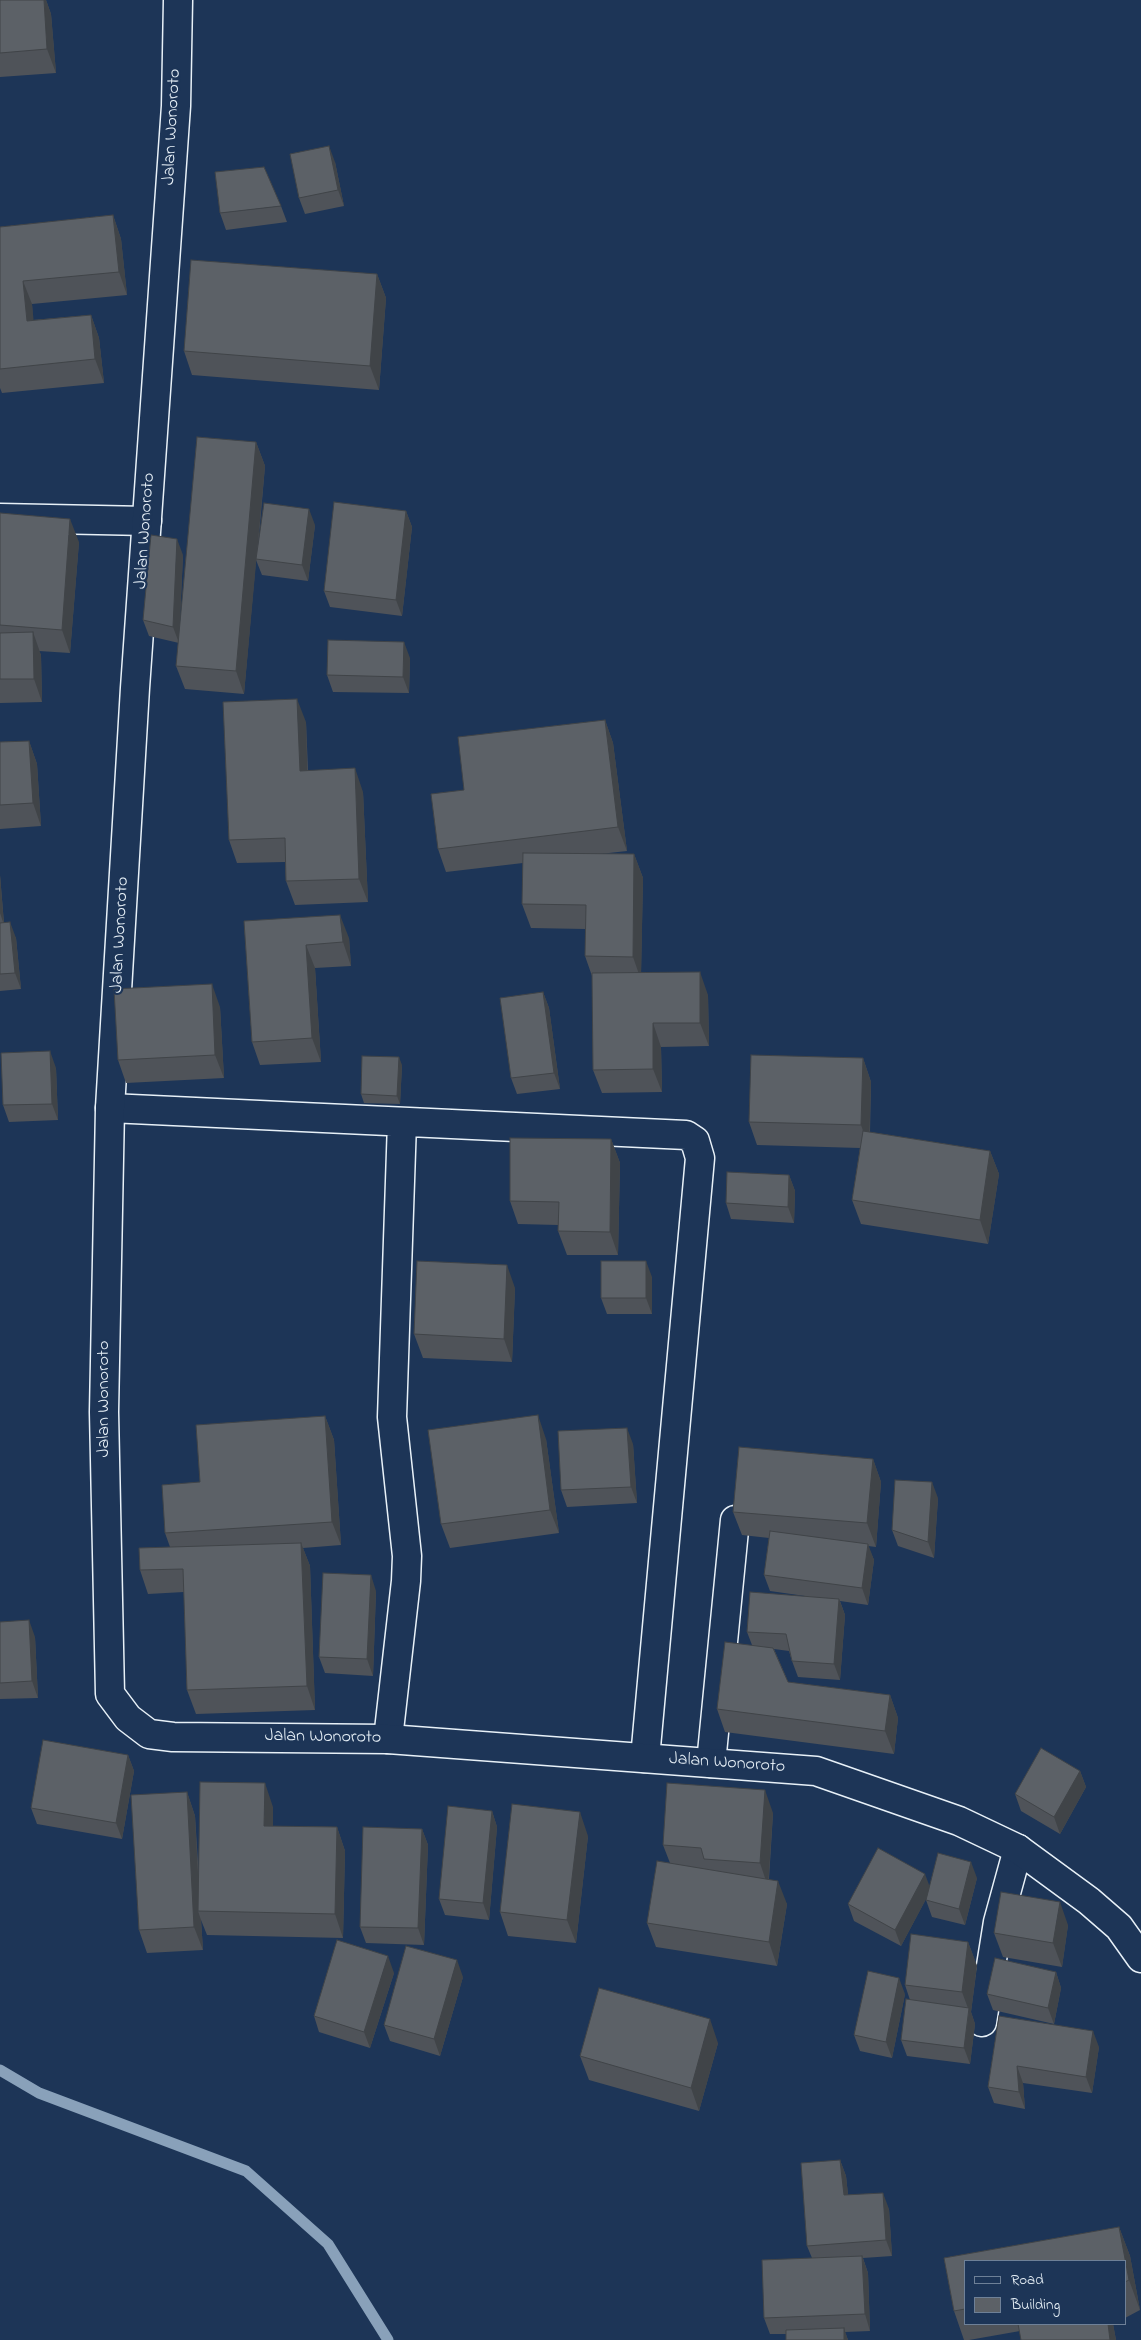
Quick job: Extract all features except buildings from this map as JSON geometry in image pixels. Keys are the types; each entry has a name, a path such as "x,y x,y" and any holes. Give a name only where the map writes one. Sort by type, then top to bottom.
{"street":[{"name":"Jalan Wonoroto","path":"178,0 176,106 147,521 110,1108 104,1412 110,1694 128,1718 149,1734 173,1737 388,1739 816,1770 959,1821 1018,1849 1089,1901 1119,1927 1141,1958"},
{"path":"0,518 147,521"},
{"path":"110,1108 686,1135 695,1141 700,1158 645,1758"},
{"path":"388,1739 406,1581 407,1556 392,1417 402,1122"},
{"path":"710,1763 735,1520"},
{"path":"982,2022 998,1922 1018,1849"}],"waterway":[{"path":"0,2070 39,2093 246,2171 328,2244 388,2340"}]}
